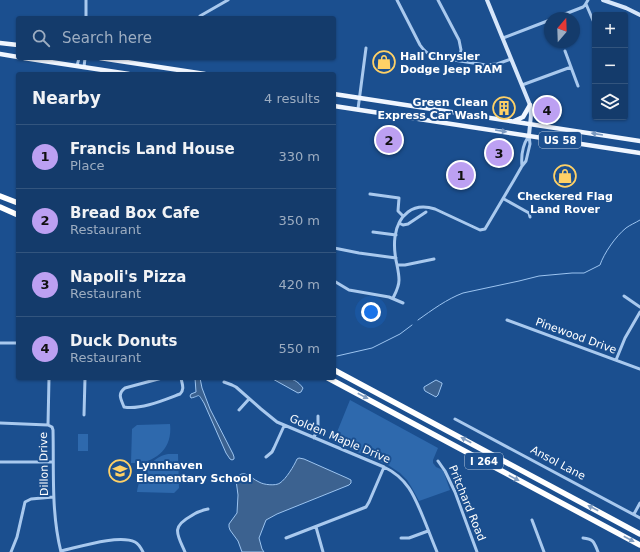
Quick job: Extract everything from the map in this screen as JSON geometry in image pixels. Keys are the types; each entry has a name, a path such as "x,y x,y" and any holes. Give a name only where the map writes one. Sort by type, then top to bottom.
{"highway":[{"path":"0,196 16,203"},
{"path":"0,207 16,214"},
{"name":"I 264","path":"336,371 640,534"},
{"name":"I 264","path":"332,380 640,545"}],"main road":[{"path":"0,43 16,45"},
{"path":"0,54 16,57"},
{"path":"37,60 116,72"},
{"path":"111,60 180,72"},
{"name":"US 58","path":"336,94 640,141"},
{"path":"514,122 523,117 530,105"},
{"name":"US 58","path":"336,106 640,153"}],"street":[{"path":"86,0 86,16"},
{"path":"200,16 228,0"},
{"path":"396,0 424,50 430,55 459,61 494,65 511,60"},
{"path":"438,0 459,40 461,50 459,61"},
{"path":"393,298 399,282 399,272 395,249 396,235 399,223 403,216 422,206 435,209 482,231 486,229 504,200 522,166 526,162 529,153 529,135 532,115 530,105 487,0"},
{"path":"607,0 640,15"},
{"path":"570,12 583,7 587,2"},
{"path":"587,2 592,16"},
{"path":"503,38 544,22"},
{"path":"358,109 366,48"},
{"path":"565,51 578,86"},
{"path":"77,66 78,60"},
{"path":"84,67 85,60"},
{"path":"522,85 571,67"},
{"path":"522,166 525,143 529,135"},
{"path":"370,194 399,198 398,211 403,216"},
{"path":"504,200 529,214 530,217"},
{"path":"399,223 403,225 408,224 426,212"},
{"path":"373,232 396,235"},
{"path":"336,248 396,258"},
{"path":"397,265 405,265 434,259"},
{"path":"336,282 354,291 393,298 403,303"},
{"path":"624,296 640,307"},
{"path":"616,360 625,338 640,312"},
{"name":"Pinewood Drive","path":"506,320 640,369"},
{"path":"0,344 16,343"},
{"name":"Dillon Drive","path":"49,380 48,424 53,430 53,498 56,527 61,552"},
{"path":"84,415 85,380"},
{"path":"155,380 125,388 121,391 120,396 124,407 133,408 180,394 183,390 181,380"},
{"name":"Golden Maple Drive","path":"224,382 236,387 272,419 284,426 384,467 396,474 409,487 416,499 437,552"},
{"path":"239,410 249,399"},
{"path":"314,438 318,426 318,416"},
{"name":"Ansol Lane","path":"455,419 640,518"},
{"path":"0,423 48,424"},
{"path":"266,458 272,452 284,426"},
{"name":"Pritchard Road","path":"438,461 445,470 477,552"},
{"path":"0,462 54,462"},
{"path":"286,538 366,507 384,467"},
{"path":"11,552 20,526 25,502 31,498 53,498"},
{"path":"634,514 640,503"},
{"path":"185,552 177,530 179,524 183,520 198,512 208,509"},
{"path":"532,520 544,552"},
{"path":"316,527 323,552"},
{"path":"401,538 409,538 428,531"},
{"path":"583,538 592,540 598,552"},
{"path":"61,552 100,542 118,540 134,542 140,546 143,552"}],"shaded area":[{"path":"195,380 200,380 210,409 233,454 234,459 230,459 226,453 200,397 191,398 191,394 196,392"},
{"path":"275,380 296,381 303,388 301,392 298,393"},
{"path":"436,380 442,384 436,397 425,391 424,387"},
{"path":"350,400 438,448 433,463 436,467 443,470 450,490 419,501 407,480 400,473 388,465 333,442"},
{"path":"170,424 169,441 161,453 148,461 131,463 132,429 137,425"},
{"path":"78,434 88,434 88,451 78,451"},
{"path":"168,454 178,454 179,488 174,493 137,492 140,480 151,463"},
{"path":"299,458 347,478 351,480 351,483 266,520 259,538 264,552 242,552 238,541 229,527 229,524 237,513 237,477 244,474 249,475 264,484 278,484 292,469"}],"waterway":[{"path":"418,320 445,302 463,293 539,276 584,273 600,265 607,250 618,235 626,228 640,220"},
{"path":"337,356 372,348 400,334 412,325"}],"place":[{"name":"Hall Chrysler Dodge Jeep RAM","path":"384,62"},
{"name":"Green Clean Express Car Wash","path":"504,108"},
{"name":"Duck Donuts","path":"547,110"},
{"name":"Bread Box Cafe","path":"389,140"},
{"name":"Napoli's Pizza","path":"499,153"},
{"name":"Francis Land House","path":"461,175"},
{"name":"Checkered Flag Land Rover","path":"565,176"},
{"name":"Lynnhaven Elementary School","path":"120,471"}]}
